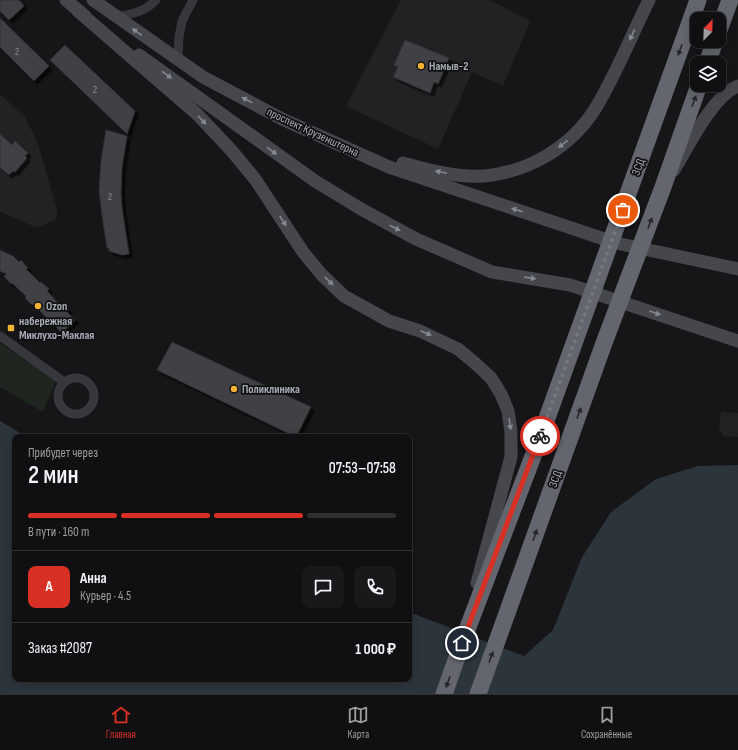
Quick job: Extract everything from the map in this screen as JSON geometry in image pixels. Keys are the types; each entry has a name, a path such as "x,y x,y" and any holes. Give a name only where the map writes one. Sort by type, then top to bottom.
{"highway":[{"name":"ЗСД","path":"444,694 538,443 698,0"},
{"path":"726,12 730,0"},
{"name":"ЗСД","path":"478,694 604,343 663,187 697,92"}],"main road":[{"path":"66,0 197,114 231,150 255,179 303,252 344,296 389,321 420,331 458,349 490,378 501,394 508,411 511,432 511,457 462,643"},
{"name":"проспект Крузенштерна","path":"93,0 202,76 282,119 389,167 616,243 738,269"},
{"path":"282,119 391,160 447,174 483,176 520,168 544,159 579,130 594,110 611,80 649,0"},
{"path":"78,11 315,181 388,225 416,239 492,272 570,285 738,341"},
{"path":"663,187 687,150 697,129 717,103 734,87 738,86"}],"street":[{"path":"116,17 136,13 151,6 156,0"},
{"path":"178,60 179,36 182,21 193,0"},
{"path":"0,336 64,382"},
{"path":"74,378 80,378 90,384 94,395 94,401 88,411 77,415 71,414 62,408 58,403 58,392 64,382 74,378"}],"shaded area":[{"path":"401,0 490,0 530,21 503,86 472,72 438,149 346,106"},
{"path":"0,94 25,117 37,141 57,209 55,220 43,225 35,227 0,211"},
{"path":"0,343 56,381 43,412 0,387"},
{"path":"721,412 738,413 738,437 724,436 719,429"},
{"path":"0,421 22,434 12,434 12,682 412,682 412,613 524,656 553,630 582,557 611,512 656,479 698,466 738,465 738,694 0,694"}],"building":[{"path":"0,0 19,0 24,6 9,20 0,11"},
{"path":"0,18 49,66 34,81 0,47"},
{"name":"Намыв-2","path":"405,40 449,58 438,84 434,82 430,93 393,77 398,67 394,65"},
{"path":"65,45 135,111 127,134 50,60"},
{"path":"106,130 127,136 122,167 121,193 129,254 122,255 109,251 109,248 107,248 99,191 101,161"},
{"path":"0,134 12,145 15,141 28,153 25,156 27,158 15,172 13,171 9,175 0,167"},
{"path":"0,250 13,256 19,262 21,260 28,268 26,269 40,283 41,282 49,289 47,291 60,305 62,303 69,310 67,312 75,320 62,333 54,325 52,326 45,319 47,318 25,298 26,296 12,283 11,284 4,276 7,274 0,271"},
{"name":"Поликлиника","path":"172,342 311,407 298,434 290,434 157,370"}],"way so far":[{"path":"540,436 623,210"}],"place":[{"name":"Намыв-2","path":"421,66"},
{"name":"Ozon","path":"38,306"},
{"name":"набережная Миклухо-Маклая","path":"11,328"},
{"name":"Поликлиника","path":"234,389"}],"route":[{"path":"462,643 540,436"}]}
